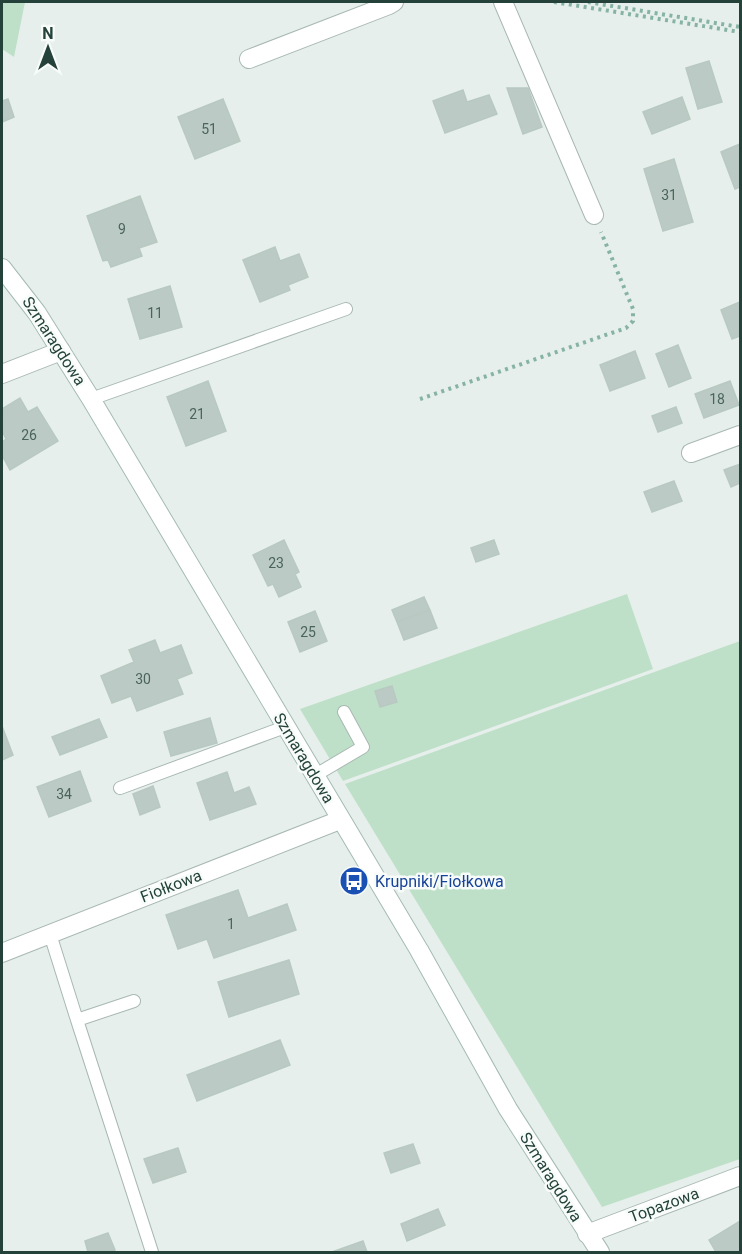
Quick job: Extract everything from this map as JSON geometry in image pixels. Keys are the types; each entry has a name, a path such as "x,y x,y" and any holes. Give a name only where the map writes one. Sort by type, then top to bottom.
{"street":[{"path":"249,58 393,2"},
{"path":"503,2 594,215"},
{"name":"Szmaragdowa","path":"2,268 37,313 91,399 419,950 508,1109 600,1252"},
{"path":"2,374 61,351"},
{"path":"691,453 741,435"},
{"name":"Fiołkowa","path":"2,953 340,820"},
{"name":"Topazowa","path":"587,1234 741,1176"}],"lane":[{"path":"91,399 346,309"},
{"path":"314,776 363,747 344,712"},
{"path":"120,788 285,727"},
{"path":"50,934 152,1252"},
{"path":"77,1020 134,1001"}],"path":[{"path":"554,2 741,32"},
{"path":"588,2 741,27"},
{"path":"420,399 626,328 633,321 633,309 594,215"}],"green space":[{"path":"2,2 25,2 14,57 2,49"},
{"path":"627,594 653,669 343,781 300,709"},
{"path":"740,641 740,1159 602,1207 345,784"}],"building":[{"path":"709,61 722,102 698,109 686,68"},
{"path":"507,88 528,88 542,127 523,134"},
{"path":"463,90 467,102 489,95 497,114 445,133 433,101"},
{"path":"682,97 690,119 652,134 643,112"},
{"path":"8,99 14,117 2,122 2,101"},
{"path":"223,99 240,141 195,159 178,117"},
{"path":"740,144 740,187 735,189 721,152"},
{"path":"674,159 693,222 663,231 644,169"},
{"path":"140,196 157,242 139,248 142,256 111,267 108,260 103,261 87,216"},
{"path":"275,247 280,261 299,254 308,277 288,285 290,290 260,302 243,260"},
{"path":"170,286 182,327 140,339 128,299"},
{"path":"740,302 740,336 732,339 721,310"},
{"path":"678,345 691,378 669,387 656,354"},
{"path":"635,351 645,378 610,391 600,365"},
{"path":"208,381 226,431 186,446 167,397"},
{"path":"730,381 739,405 704,418 695,394"},
{"path":"20,398 28,412 37,407 58,441 10,470 2,455 2,442 6,439 2,431 2,409"},
{"path":"676,407 682,423 658,432 652,416"},
{"path":"740,464 740,483 731,487 724,470"},
{"path":"674,481 682,501 652,512 644,492"},
{"path":"284,540 299,572 295,574 301,587 279,597 273,584 268,586 253,555"},
{"path":"494,540 499,554 476,562 471,548"},
{"path":"424,597 430,610 397,622 392,610"},
{"path":"430,610 437,628 404,640 397,622"},
{"path":"315,611 327,641 300,652 288,622"},
{"path":"155,640 160,653 181,645 192,673 177,679 183,694 137,711 131,696 112,703 101,676 134,662 129,650"},
{"path":"392,686 397,702 380,707 375,691"},
{"path":"210,718 217,743 171,756 164,732"},
{"path":"99,719 107,737 60,755 52,737"},
{"path":"2,726 13,755 2,760"},
{"path":"80,771 91,801 49,817 37,787"},
{"path":"227,772 234,793 249,787 256,804 210,820 197,783"},
{"path":"153,786 160,807 140,815 133,794"},
{"path":"238,890 248,918 287,904 296,930 214,958 207,939 178,949 166,915"},
{"path":"289,960 299,994 229,1017 218,982"},
{"path":"280,1040 290,1065 197,1101 187,1075"},
{"path":"413,1144 420,1163 391,1173 384,1153"},
{"path":"178,1148 186,1172 153,1183 144,1159"},
{"path":"438,1209 445,1225 407,1241 401,1224"},
{"path":"740,1221 740,1252 716,1252 709,1240"},
{"path":"108,1233 115,1250 88,1252 85,1241"},
{"path":"363,1241 367,1252 332,1252"}],"place":[{"name":"Krupniki/Fiołkowa","path":"354,881"}]}
